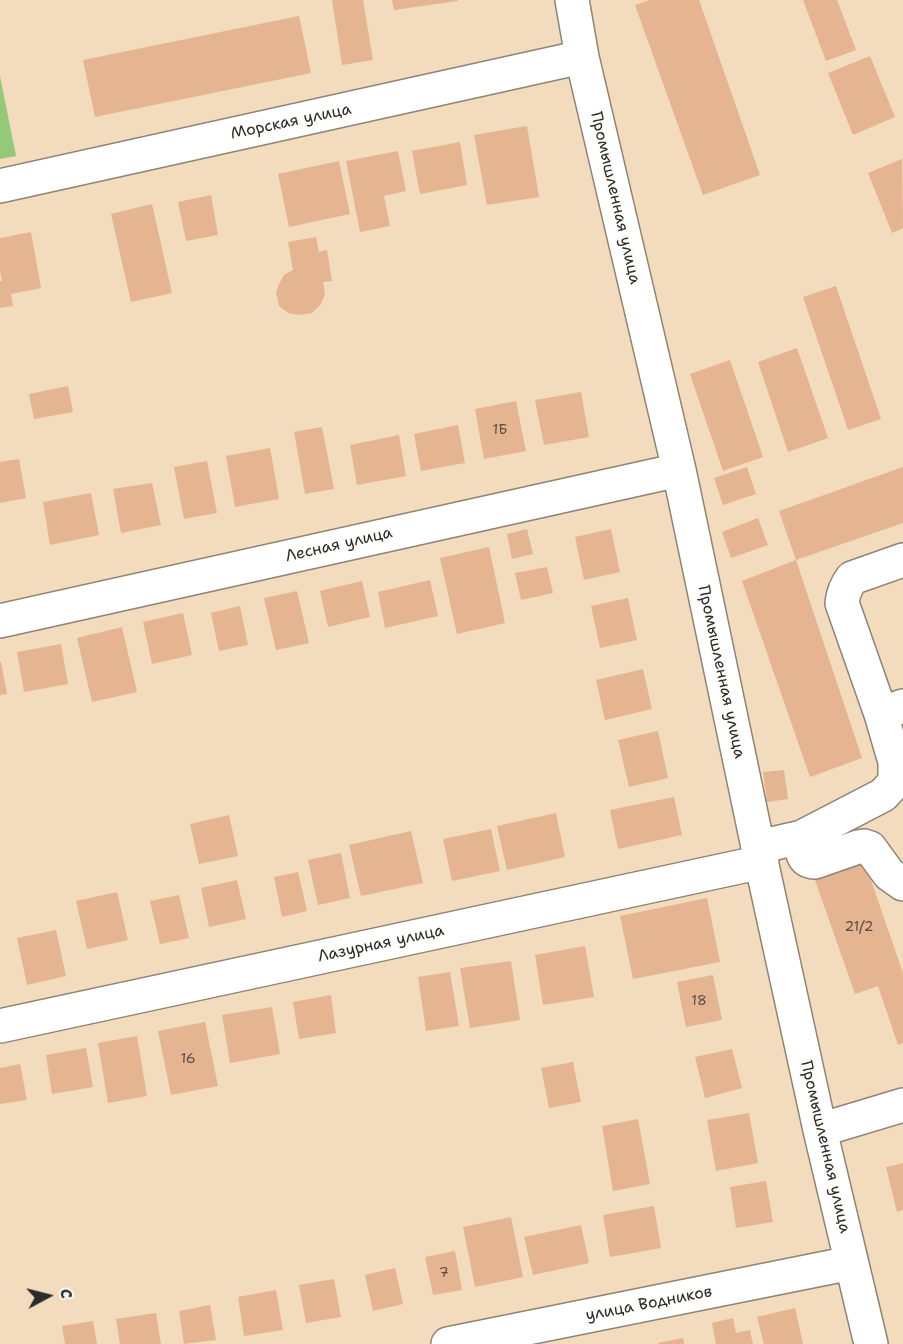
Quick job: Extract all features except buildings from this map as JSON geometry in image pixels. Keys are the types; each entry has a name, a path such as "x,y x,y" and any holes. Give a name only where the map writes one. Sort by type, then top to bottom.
{"street":[{"name":"Промышленная улица","path":"572,0 582,57 679,470 820,1130 871,1344"},
{"name":"Морская улица","path":"0,186 582,57"},
{"name":"Лесная улица","path":"0,621 679,470"},
{"path":"892,710 843,603 843,593 852,578 903,560"},
{"name":"Лазурная улица","path":"0,1026 760,855 802,837 883,795 895,782 892,710"},
{"path":"802,837 802,854 810,862 864,846 870,848 888,874 903,884"},
{"path":"820,1130 903,1105"},
{"name":"улица Водников","path":"448,1344 851,1263"}],"green space":[{"path":"0,76 16,156 0,159"}]}
